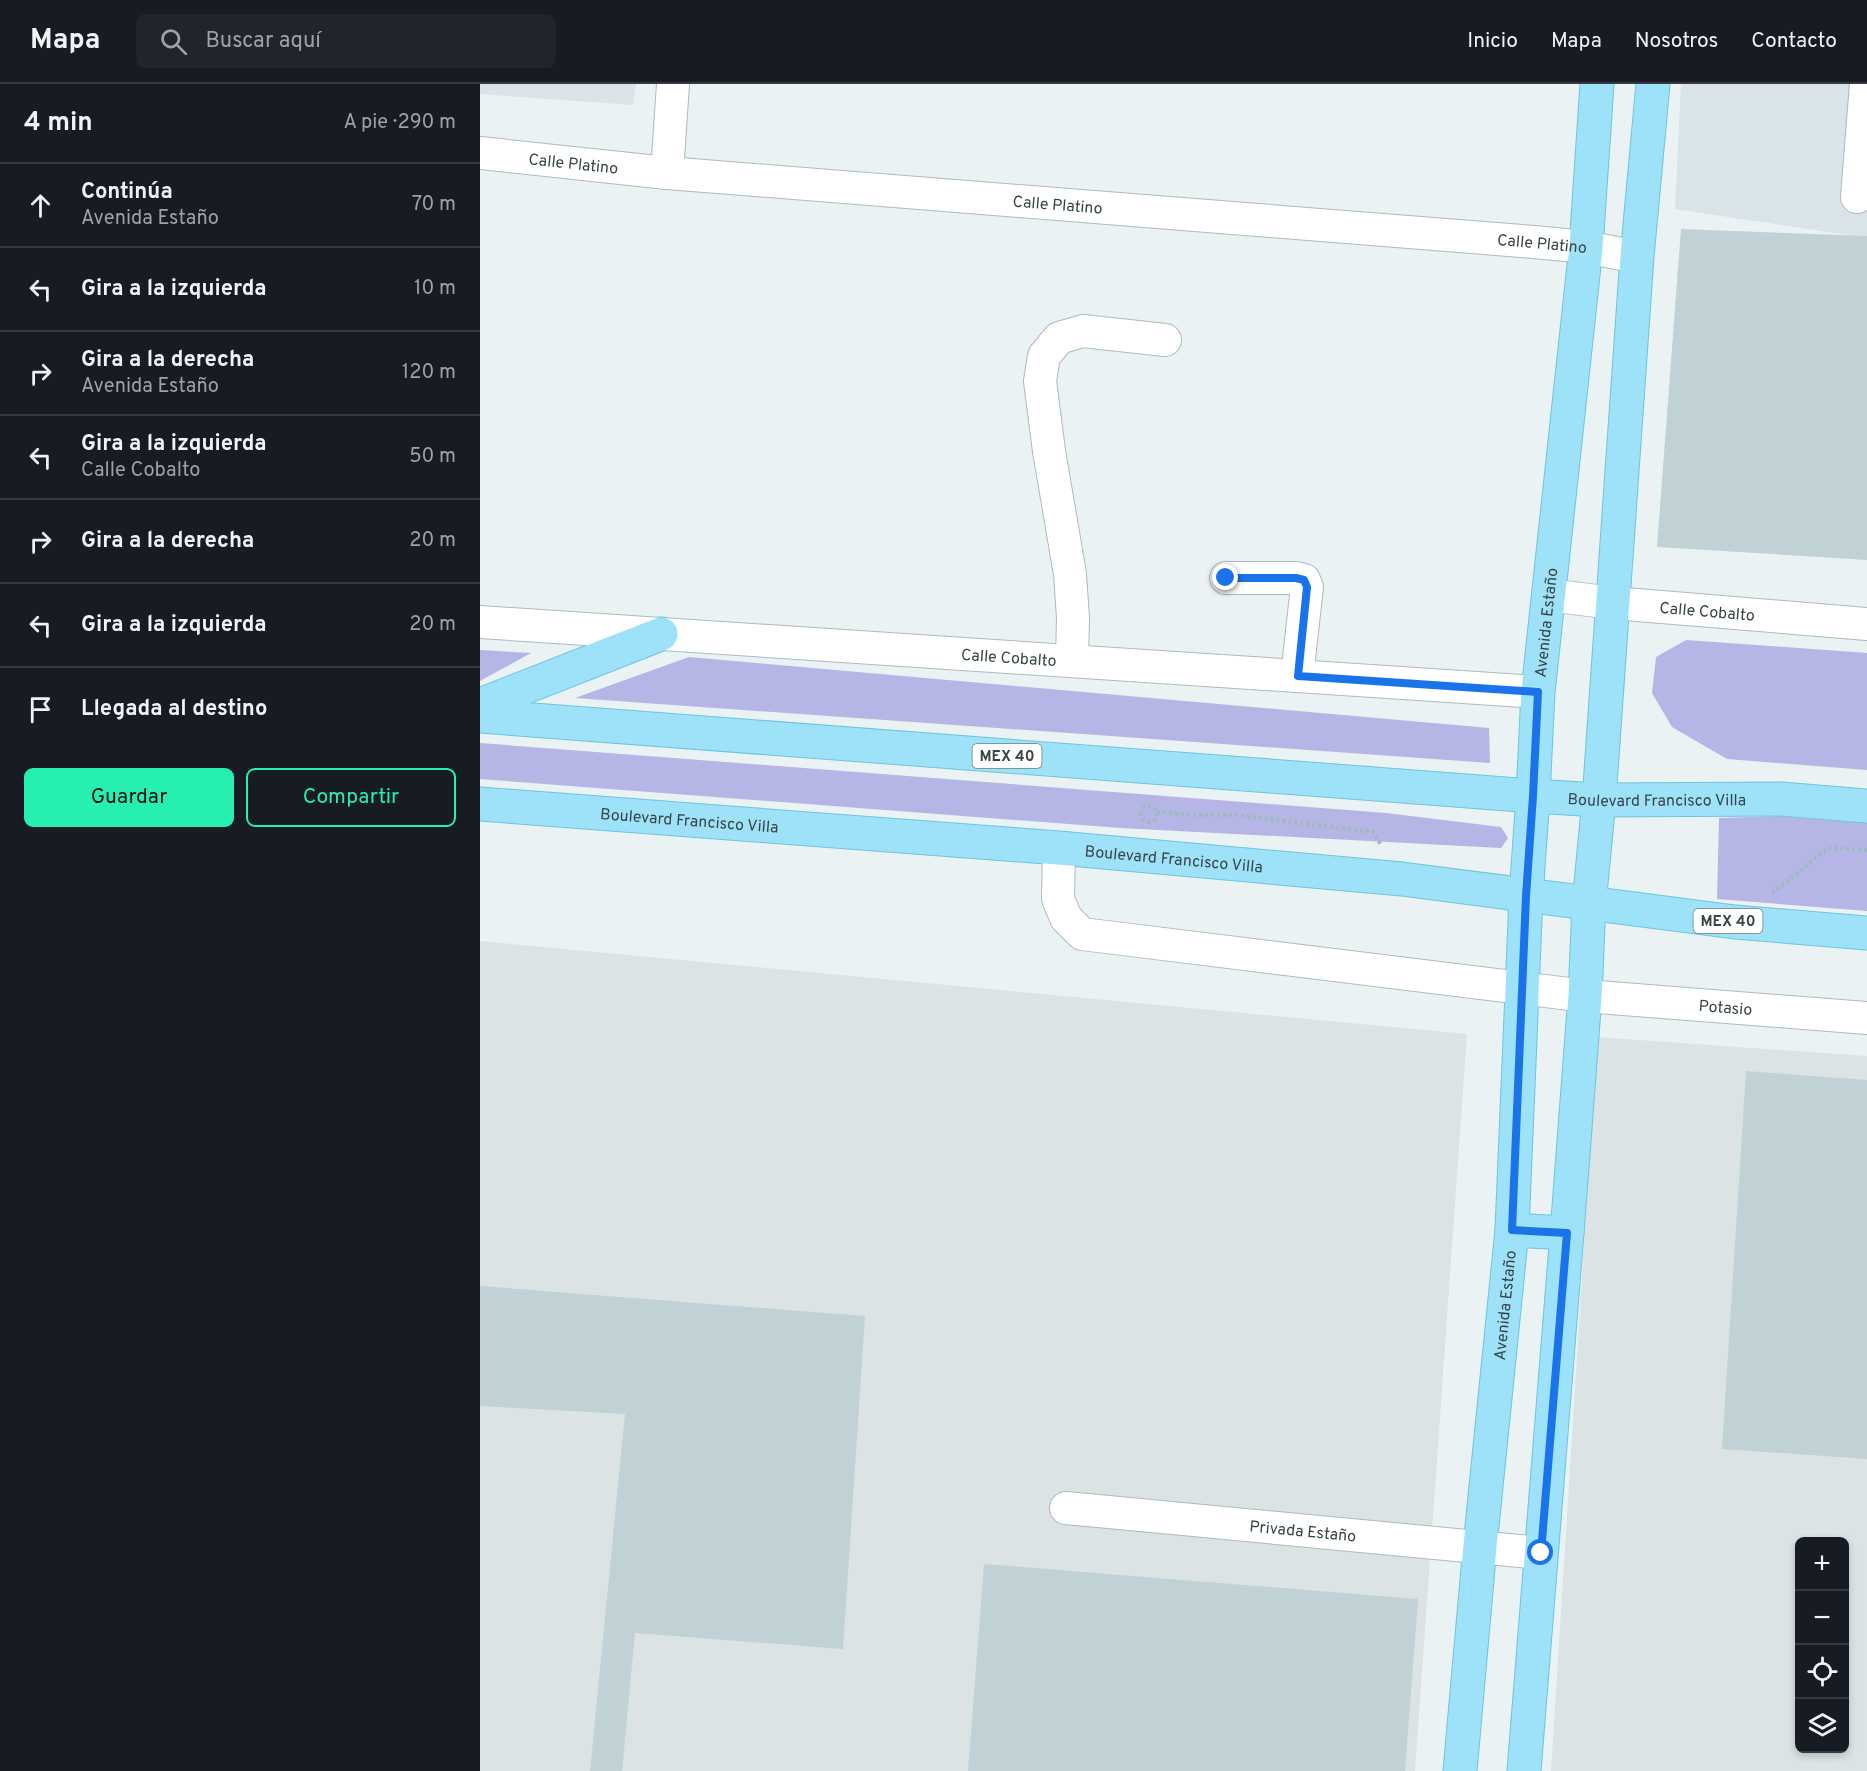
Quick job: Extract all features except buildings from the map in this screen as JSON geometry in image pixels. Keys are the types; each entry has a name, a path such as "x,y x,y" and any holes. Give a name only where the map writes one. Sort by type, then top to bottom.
{"main road":[{"name":"Avenida Estaño","path":"1460,1771 1512,1230 1521,989 1538,692 1586,247 1597,84"},
{"path":"1524,1771 1567,1233 1637,257 1653,84"},
{"path":"480,705 661,634"},
{"name":"Boulevard Francisco Villa","path":"480,716 1533,796 1599,800 1781,799 1867,806"},
{"name":"Boulevard Francisco Villa","path":"480,804 1059,848 1402,879 1735,922 1867,933"},
{"path":"1512,1230 1567,1233"}],"street":[{"path":"667,173 673,84"},
{"path":"1857,197 1866,84"},
{"name":"Calle Platino","path":"480,153 667,173 1586,247 1637,257"},
{"path":"1072,660 1070,574 1049,451 1040,381 1044,356 1059,338 1083,331 1165,340"},
{"path":"1226,578 1304,580 1307,587 1298,676"},
{"name":"Calle Cobalto","path":"1548,595 1613,603 1867,624"},
{"name":"Calle Cobalto","path":"480,621 1538,692"},
{"name":"Potasio","path":"1059,848 1058,899 1066,918 1082,934 1584,996 1867,1018"},
{"name":"Privada Estaño","path":"1066,1508 1541,1553"}],"path":[{"path":"1157,812 1156,818 1150,822 1145,822 1141,818 1140,812 1146,806 1152,806 1157,812 1235,815 1373,832 1402,879"},
{"path":"1735,922 1828,848 1867,850"}],"shaded area":[{"path":"480,84 636,84 633,105 480,94"},
{"path":"1681,84 1867,84 1867,238 1675,209"},
{"path":"1686,640 1867,653 1867,770 1727,759 1672,727 1652,693 1656,657"},
{"path":"480,650 531,653 480,681"},
{"path":"689,657 1489,728 1490,763 575,698"},
{"path":"480,743 1386,813 1501,827 1508,838 1501,848 1121,828 480,779"},
{"path":"1780,816 1867,823 1867,911 1717,899 1719,818"},
{"path":"480,941 1467,1034 1415,1771 480,1771"},
{"path":"1597,1037 1867,1056 1867,1771 1551,1771"}],"route":[{"path":"1226,578 1304,580 1307,587 1298,676 1538,692 1526,896 1512,1230 1567,1233 1541,1553"}]}
